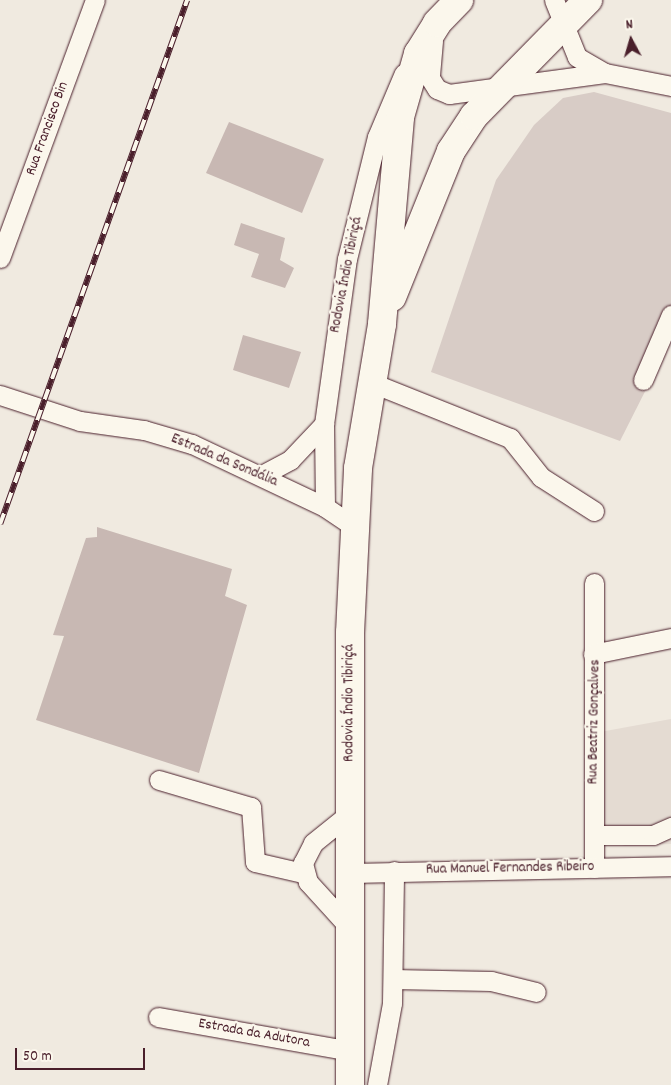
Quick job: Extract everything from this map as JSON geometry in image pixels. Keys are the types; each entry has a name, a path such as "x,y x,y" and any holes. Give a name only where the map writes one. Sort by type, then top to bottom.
{"highway":[{"name":"Rodovia Índio Tibiriçá","path":"350,1085 349,873 353,526 370,382 382,324 394,156 418,54 437,23 458,0"},
{"name":"Rodovia Índio Tibiriçá","path":"382,324 451,151 558,12 588,0"}],"street":[{"name":"Rua Francisco Bin","path":"0,258 95,0"},
{"path":"558,12 577,57 605,72 671,86"},
{"path":"437,23 428,62 437,89 450,94 498,89 605,72"},
{"name":"Rodovia Índio Tibiriçá","path":"325,507 324,424 347,259 366,180 389,102 418,54"},
{"path":"643,380 671,315"},
{"path":"370,382 510,438 541,477 594,511"},
{"name":"Estrada da Sondália","path":"0,395 80,420 144,430 192,444 262,475 325,507 353,526"},
{"path":"262,475 290,460 324,424"},
{"path":"594,584 594,654"},
{"name":"Rua Beatriz Gonçalves","path":"594,868 594,654 671,638"},
{"path":"159,780 251,807 255,862 303,874 350,927"},
{"path":"303,874 306,854 313,843 350,813"},
{"path":"594,835 653,835 671,827"},
{"name":"Rua Manuel Fernandes Ribeiro","path":"349,873 671,866"},
{"path":"377,1085 393,979 394,871"},
{"path":"393,979 491,981 536,992"},
{"name":"Estrada da Adutora","path":"158,1017 350,1050"}],"shaded area":[{"path":"594,92 671,113 671,340 620,441 431,372 496,180 534,125 563,98"},
{"path":"671,719 671,844 625,846 604,839 600,732"}],"building":[{"path":"229,122 324,159 302,213 206,173"},
{"path":"241,223 285,238 280,260 294,268 285,288 251,277 259,254 234,245"},
{"path":"243,335 301,352 289,388 233,370"},
{"path":"97,527 232,569 225,596 247,605 199,773 36,720 64,636 53,635 86,538 97,537"}],"railway":[{"path":"0,524 187,0"}]}
